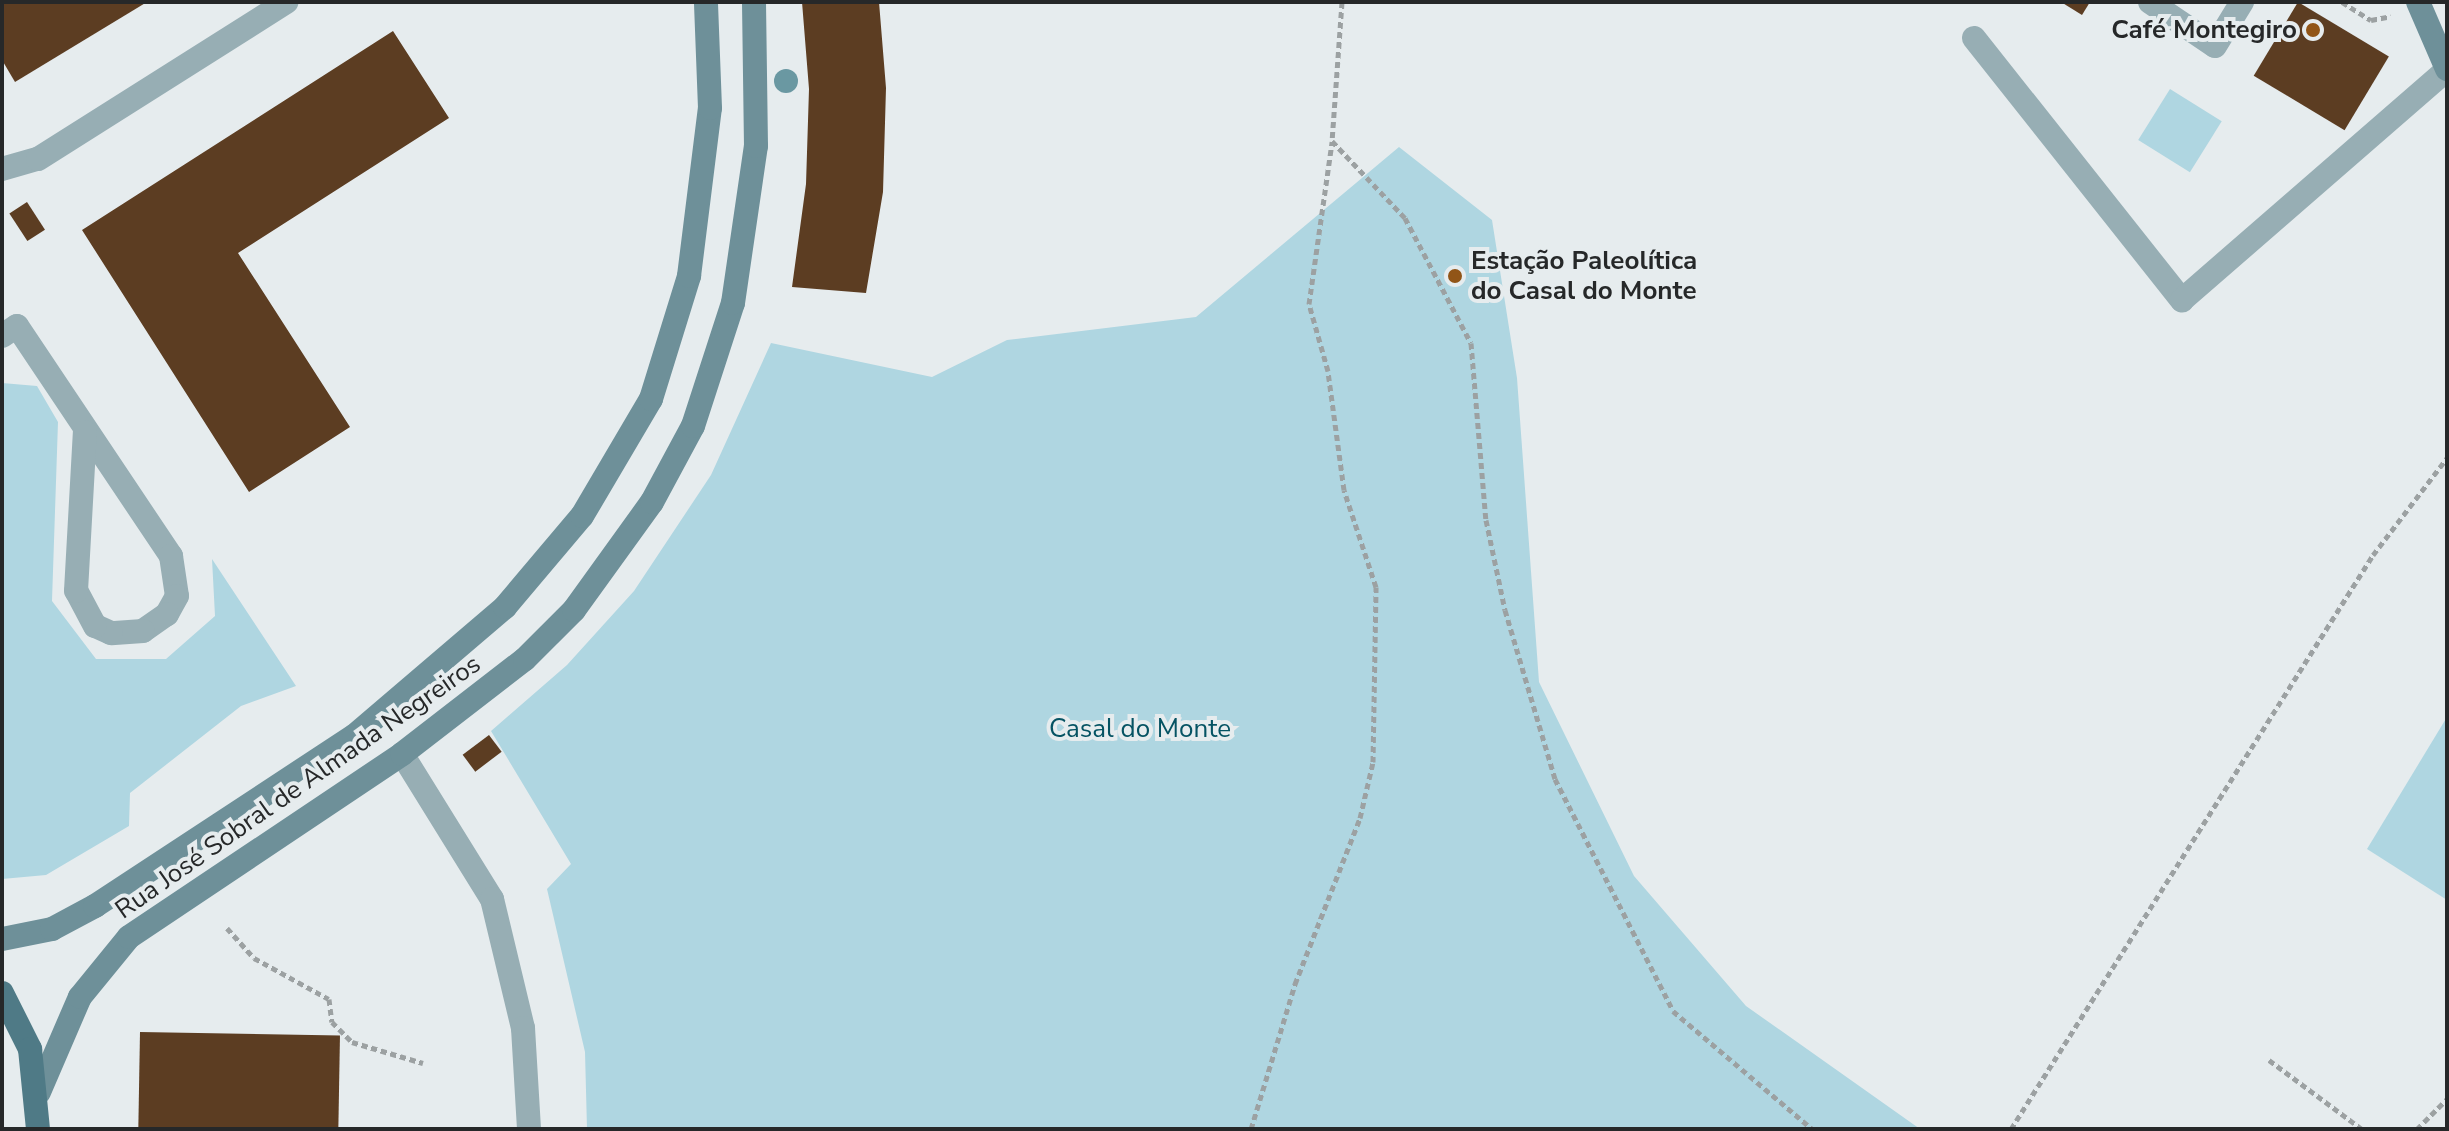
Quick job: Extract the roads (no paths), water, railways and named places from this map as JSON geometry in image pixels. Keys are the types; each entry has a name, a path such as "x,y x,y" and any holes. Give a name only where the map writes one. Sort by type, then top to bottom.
{"main road":[{"path":"2,993 30,1049 39,1092 38,1129"}],"street":[{"path":"2,169 38,159 286,2"},
{"name":"Rua José Sobral de Almada Negreiros","path":"2,939 52,929 95,906 354,736 505,607 582,516 651,399 689,276 710,108 706,2"},
{"name":"Rua José Sobral de Almada Negreiros","path":"39,1092 80,997 129,937 402,754 525,659 574,610 652,502 693,426 725,332 745,243 756,146 754,2"},
{"path":"2150,2 2215,46 2242,2"},
{"path":"1974,38 2182,300 2447,70 2418,2"},
{"path":"2,336 17,326 85,432 118,472 171,556 178,577 167,614 143,631 126,635 95,626 76,591 85,432"},
{"path":"402,754 492,899 523,1028 529,1129"}],"place":[{"name":"Café Montegiro","path":"2313,30"},
{"name":"Estação Paleolítica do Casal do Monte","path":"1455,276"}],"park label":[{"name":"Casal do Monte","path":"1140,729"}]}
